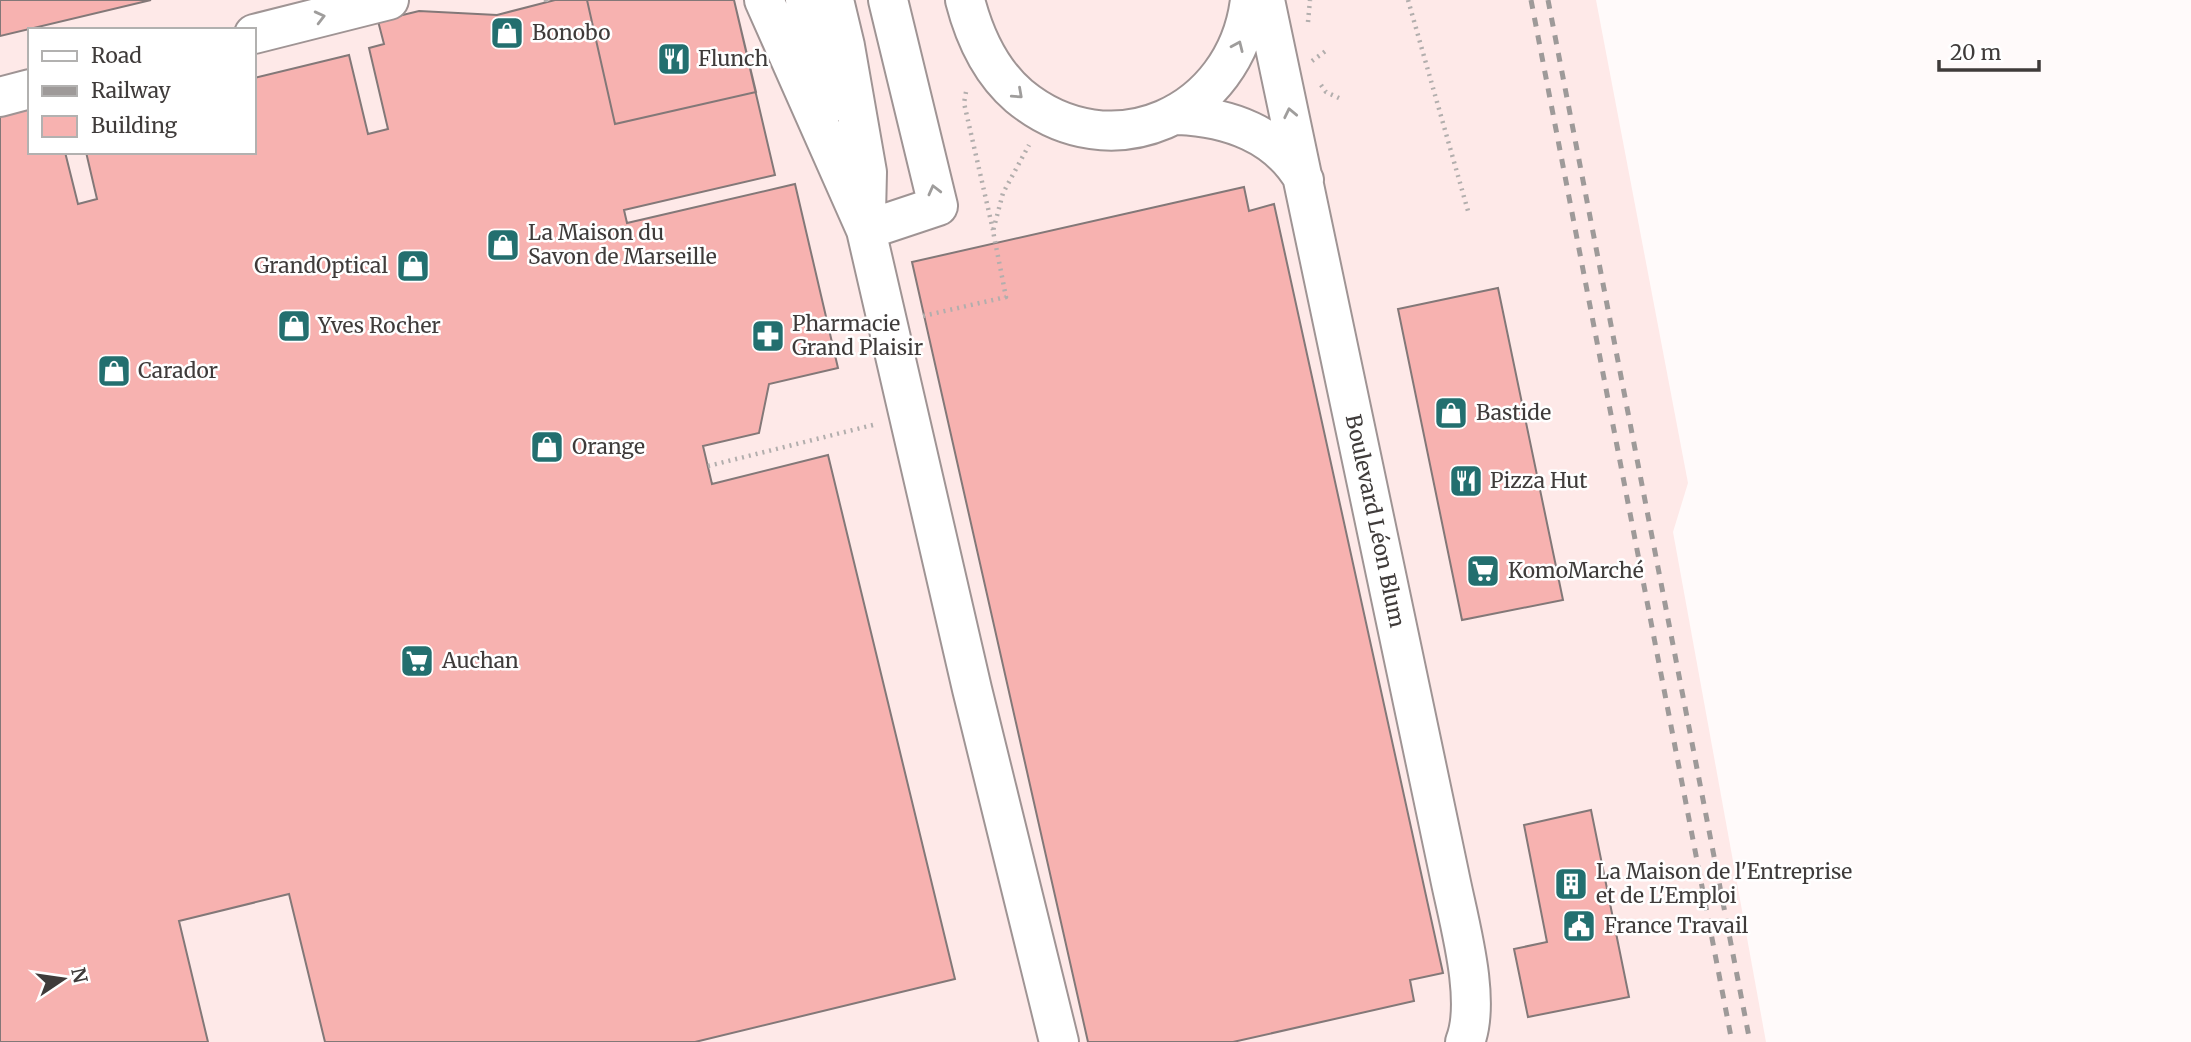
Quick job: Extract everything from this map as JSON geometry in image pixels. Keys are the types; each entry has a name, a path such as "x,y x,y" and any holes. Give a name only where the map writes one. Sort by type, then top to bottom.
{"street":[{"path":"256,33 389,0"},
{"path":"764,0 866,230 972,689 1059,1042"},
{"path":"804,0 823,74 867,172"},
{"path":"834,0 845,46 867,172 866,230"},
{"path":"866,230 938,206 888,0"},
{"path":"965,0 978,40 993,66 1017,94 1057,119 1087,128 1116,130 1135,128 1178,115 1218,119 1248,129 1281,152 1297,168 1304,180"},
{"path":"1178,115 1209,89 1229,64 1245,29 1250,0"},
{"name":"Boulevard Léon Blum","path":"1265,0 1444,843 1472,993 1470,1029 1465,1042"},
{"path":"0,97 28,90"}],"path":[{"path":"1408,0 1468,211"},
{"path":"916,317 1006,297 964,103 978,40"},
{"path":"1309,63 1327,50"},
{"path":"993,231 1003,193 1032,138"},
{"path":"708,466 888,421 901,379"}],"shaded area":[{"path":"0,0 1596,0 1688,483 1673,532 1766,1042 0,1042"}],"building":[{"path":"0,0 151,0 28,28 0,36"},
{"path":"555,0 734,0 775,175 624,210 627,223 795,184 838,368 769,384 759,433 703,446 712,484 828,455 955,979 695,1042 325,1042 289,894 179,921 208,1042 0,1042 0,113 28,106 28,154 66,154 78,204 97,199 86,154 256,154 256,78 349,55 368,134 388,129 369,48 384,44 378,21 419,11 497,15"},
{"name":"Flunch","path":"587,0 734,0 756,92 615,124"},
{"path":"1244,187 1249,211 1274,204 1443,973 1410,980 1414,1001 1233,1042 1088,1042 912,262"},
{"path":"1498,288 1563,600 1462,620 1398,309"},
{"name":"La Maison de l'Entreprise et de L'Emploi","path":"1591,810 1629,997 1528,1017 1514,949 1547,942 1524,825"}],"railway":[{"path":"1531,0 1732,1042"},
{"path":"1548,0 1750,1042"}],"place":[{"name":"Bonobo","path":"507,33"},
{"name":"Flunch","path":"674,59"},
{"name":"La Maison du Savon de Marseille","path":"503,245"},
{"name":"GrandOptical","path":"413,266"},
{"name":"Yves Rocher","path":"294,326"},
{"name":"Pharmacie Grand Plaisir","path":"768,336"},
{"name":"Carador","path":"114,371"},
{"name":"Bastide","path":"1451,413"},
{"name":"Orange","path":"547,447"},
{"name":"Pizza Hut","path":"1466,481"},
{"name":"KomoMarché","path":"1483,571"},
{"name":"Auchan","path":"417,661"},
{"name":"La Maison de l'Entreprise et de L'Emploi","path":"1571,884"},
{"name":"France Travail","path":"1579,926"}]}
